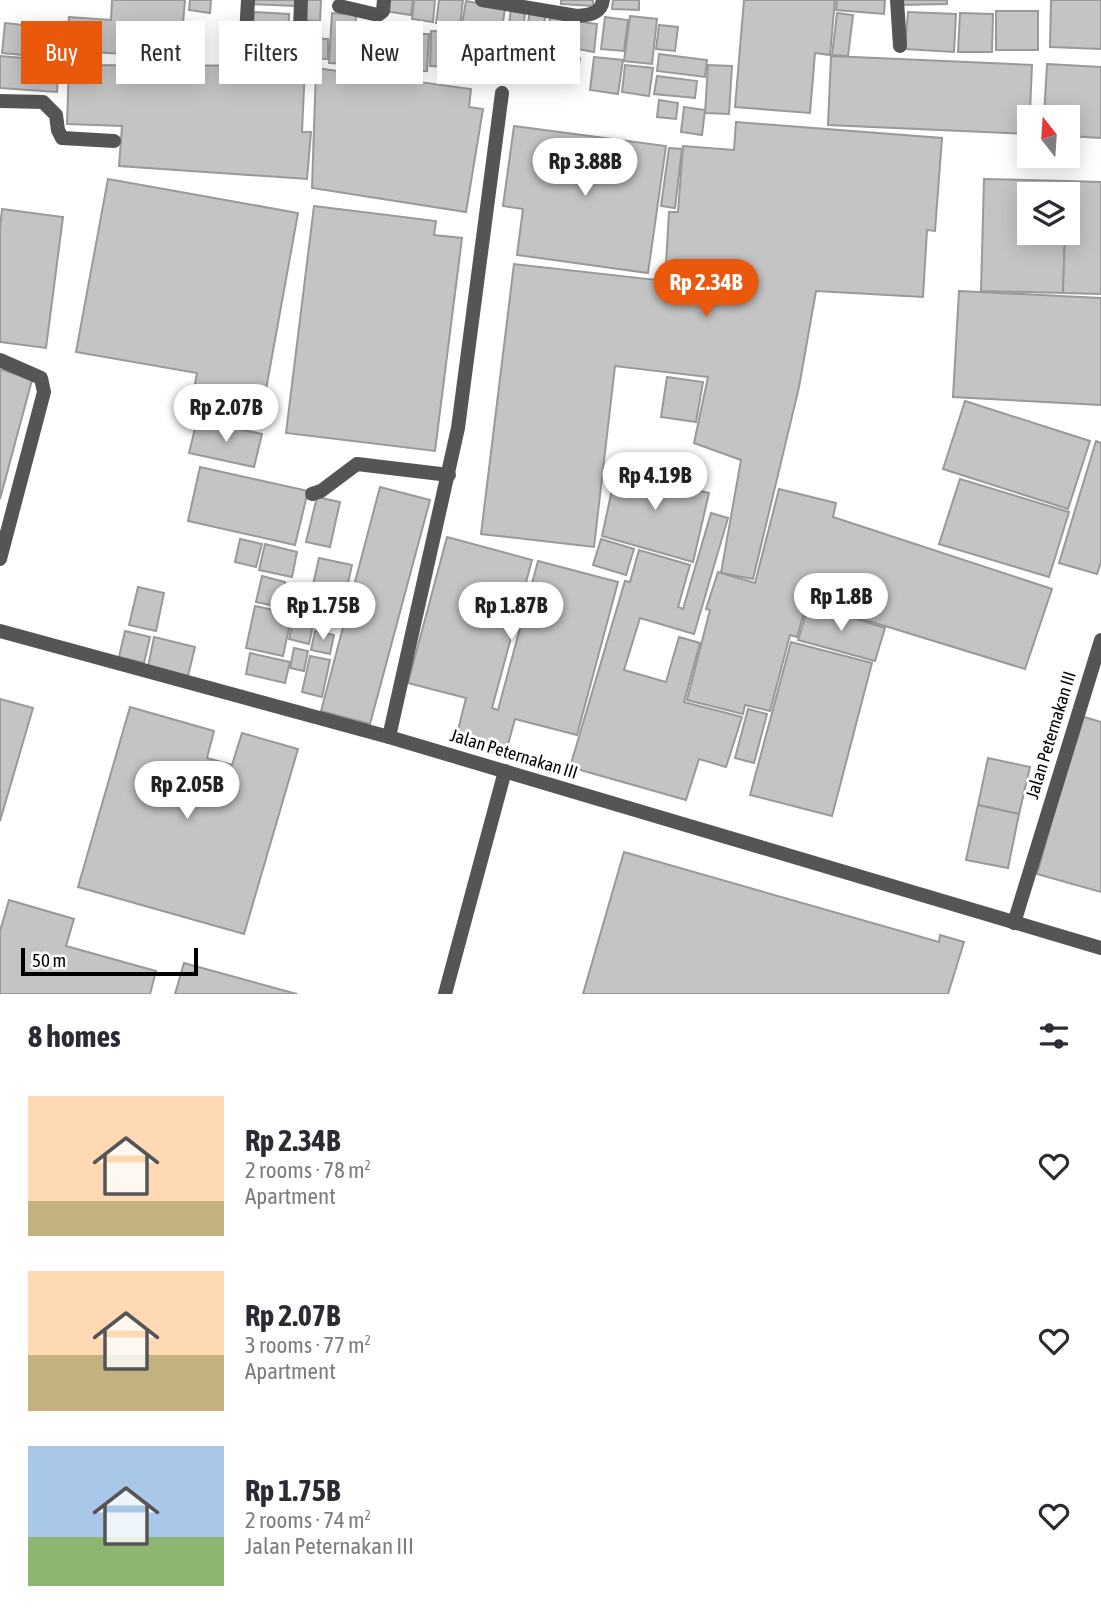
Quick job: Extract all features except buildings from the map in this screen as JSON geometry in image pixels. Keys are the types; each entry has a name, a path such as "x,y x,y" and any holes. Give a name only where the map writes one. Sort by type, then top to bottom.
{"street":[{"path":"247,21 248,0"},
{"path":"300,21 301,0"},
{"path":"339,6 378,15 383,11 384,0"},
{"path":"482,0 577,16 593,14 602,6 603,0"},
{"path":"897,0 900,46"},
{"path":"389,737 458,428 502,93"},
{"path":"0,101 43,102 56,115 62,138 114,141"},
{"path":"0,360 41,378 44,392 0,559"},
{"path":"312,494 321,491 357,464 449,475"},
{"name":"Jalan Peternakan III","path":"0,631 389,737 1101,948"},
{"name":"Jalan Peternakan III","path":"1014,923 1101,640"},
{"path":"445,994 505,771"}]}
